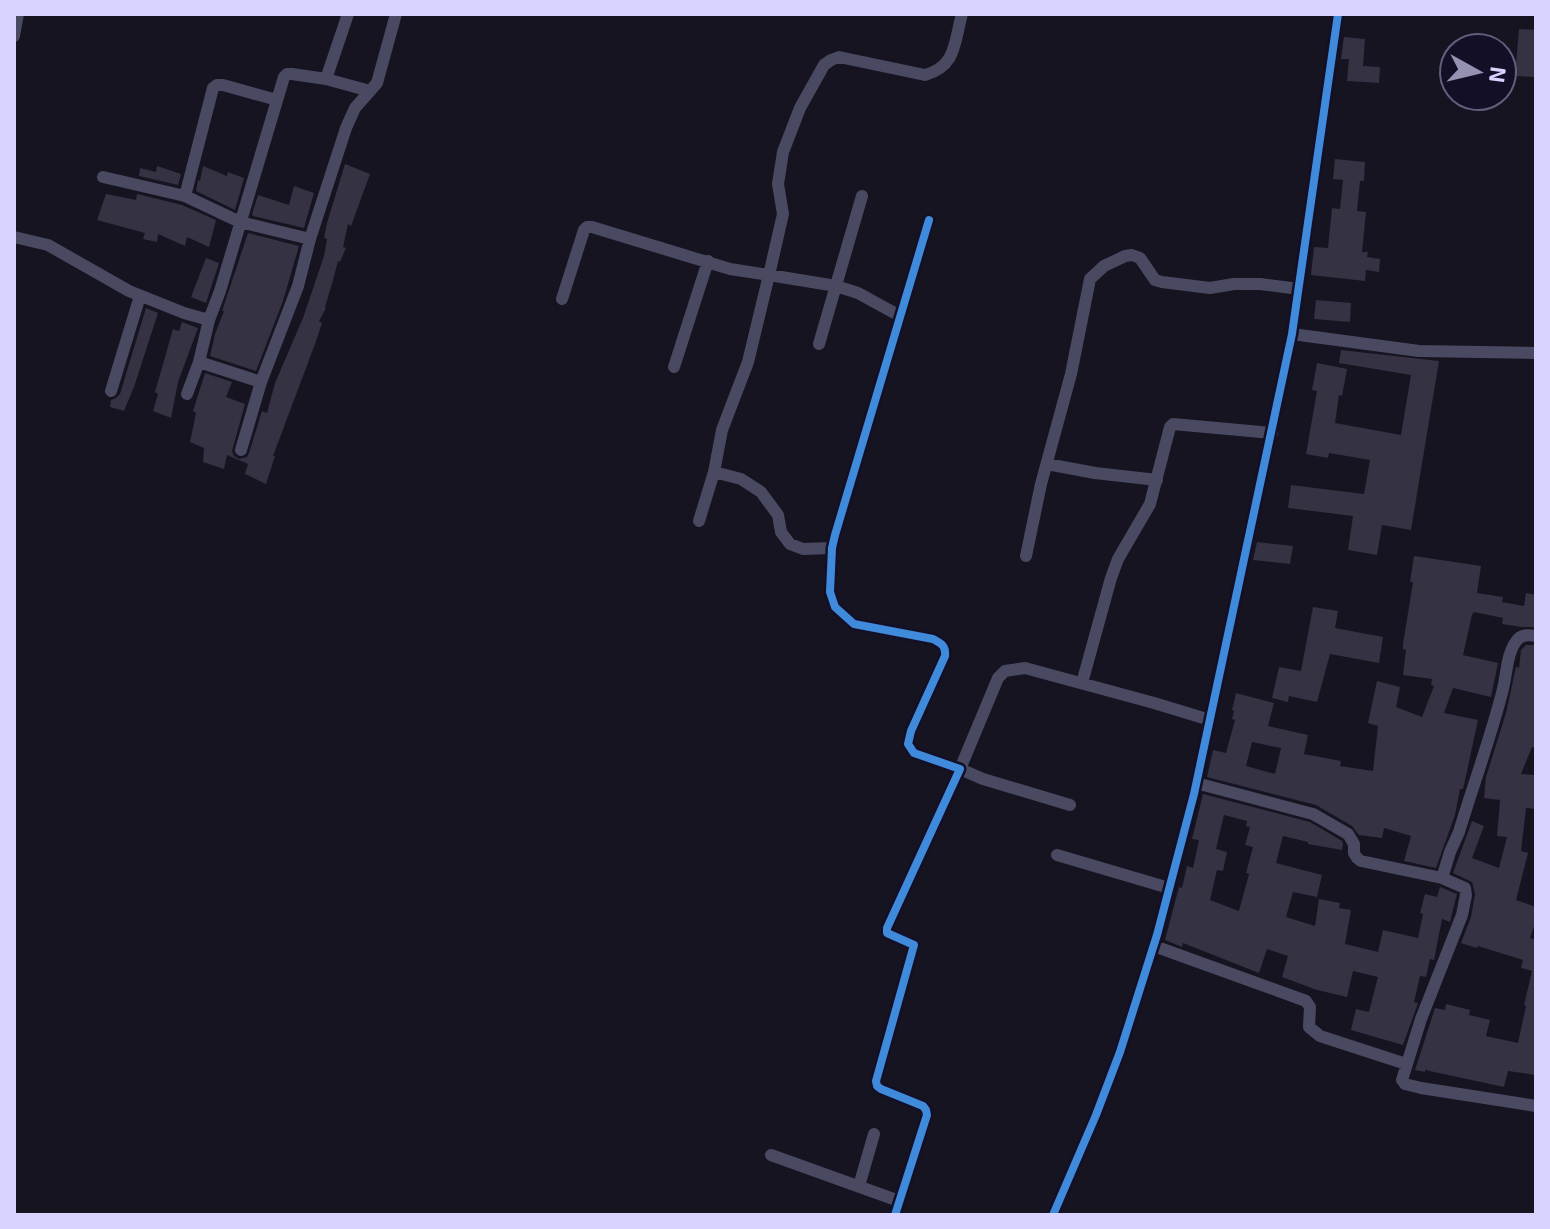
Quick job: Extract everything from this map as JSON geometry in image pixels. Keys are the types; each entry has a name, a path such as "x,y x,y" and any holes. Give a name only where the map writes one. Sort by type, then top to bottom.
{"street":[{"path":"14,36 18,14"},
{"path":"326,79 348,14"},
{"path":"241,450 261,382 298,286 346,128 355,108 377,83 396,14"},
{"path":"699,521 714,472 722,430 748,362 783,214 778,184 783,152 800,108 824,65 839,57 925,75 942,68 950,60 962,14"},
{"path":"1053,1215 1120,1052 1154,946 1196,783 1292,334 1338,14"},
{"path":"187,394 284,77 287,74 326,79 370,91"},
{"path":"185,196 213,88 223,85 277,100"},
{"path":"103,177 185,196 240,222 310,239"},
{"path":"819,344 862,196"},
{"path":"929,220 832,548 830,592 835,607 854,624 933,639 946,649 911,731 908,744 914,753 983,779 1070,805"},
{"path":"562,299 584,230 592,227 730,269 836,286 858,293 900,316"},
{"path":"14,237 48,245 129,291 209,320"},
{"path":"1026,556 1071,374 1090,279 1104,266 1132,255 1140,258 1155,280 1162,282 1210,288 1247,284 1299,289"},
{"path":"674,367 708,261"},
{"path":"111,391 140,296"},
{"path":"1292,334 1419,351 1536,353"},
{"path":"199,362 261,382"},
{"path":"1082,683 1115,568 1150,504 1170,427 1173,424 1272,433"},
{"path":"1047,464 1157,480"},
{"path":"714,472 741,479 761,492 778,515 781,532 790,544 803,549 832,548"},
{"path":"1442,878 1503,692 1509,661 1518,639 1525,635 1536,636"},
{"path":"895,1215 927,1115 923,1106 877,1086 914,945 886,931 998,678 1005,671 1025,668 1210,720"},
{"path":"1196,783 1313,814 1348,834 1354,844 1354,853 1361,861 1442,878 1465,888 1462,915 1421,1019 1402,1080 1410,1086 1536,1106"},
{"path":"1057,855 1169,888"},
{"path":"1154,946 1306,1001 1310,1007 1309,1027 1320,1036 1406,1064"},
{"path":"859,1186 874,1134"},
{"path":"771,1155 899,1201"}],"building":[{"path":"1519,29 1536,30 1536,77 1518,76"},
{"path":"1344,37 1365,39 1363,66 1380,67 1379,83 1347,81 1349,59 1341,59"},
{"path":"1335,159 1365,162 1357,211 1366,212 1362,252 1368,252 1367,257 1380,259 1379,272 1366,270 1365,281 1311,275 1314,247 1328,248 1332,208 1340,209 1343,180 1333,179"},
{"path":"345,164 370,174 351,226 348,224 343,247 346,248 338,261 326,308 319,321 322,323 273,456 266,484 245,474 248,464 227,455 224,469 203,462 204,448 190,442 196,413 193,411 205,373 232,382 226,397 245,404 232,451 239,459 247,457 249,453 262,411 267,413 275,383 303,318 324,256 327,223"},
{"path":"157,166 181,174 178,185 139,176 140,168 156,172"},
{"path":"203,166 227,176 228,172 244,178 235,210 196,191"},
{"path":"294,186 314,193 304,228 253,216 258,195 289,205"},
{"path":"106,194 136,200 137,194 182,205 216,220 209,247 187,237 185,246 158,234 157,242 143,239 145,233 97,220"},
{"path":"248,233 299,246 283,301 256,371 210,356"},
{"path":"206,258 219,263 206,303 191,297"},
{"path":"1316,300 1351,303 1350,322 1314,319"},
{"path":"146,308 158,313 134,387 124,411 110,407 111,400 120,394"},
{"path":"182,322 198,328 178,382 171,418 153,411 158,394 155,392 173,329 179,331"},
{"path":"1341,350 1439,361 1411,530 1382,525 1377,555 1348,550 1353,516 1288,508 1291,485 1364,494 1370,460 1329,453 1328,458 1306,454 1317,391 1312,390 1317,363 1347,369 1335,423 1401,435 1411,375 1339,363"},
{"path":"1257,542 1293,546 1290,564 1253,560"},
{"path":"1414,556 1481,566 1477,593 1503,597 1502,602 1524,606 1526,593 1536,595 1536,627 1502,624 1503,618 1474,612 1472,615 1463,655 1498,663 1491,697 1453,688 1444,713 1478,720 1463,789 1460,789 1455,815 1436,868 1404,861 1411,836 1384,828 1382,838 1359,835 1352,826 1316,805 1207,777 1213,750 1226,753 1235,720 1232,719 1232,710 1236,693 1274,703 1268,726 1308,735 1304,754 1341,761 1340,766 1373,771 1378,726 1368,723 1377,681 1400,687 1396,707 1422,717 1434,686 1431,685 1432,679 1403,675 1406,650 1403,644 1413,582 1410,582","holes":["1252,742 1281,748 1275,774 1246,766"]},
{"path":"1313,607 1338,611 1335,628 1383,637 1379,663 1330,654 1317,702 1289,696 1288,702 1272,698 1279,667 1301,671"},
{"path":"1526,645 1536,645 1536,748 1532,747 1521,774 1536,775 1536,809 1526,808 1521,851 1528,853 1516,900 1536,907 1536,920 1530,938 1536,940 1536,1075 1508,1071 1504,1087 1415,1070 1435,1008 1445,1010 1446,1004 1470,1010 1469,1015 1490,1020 1486,1036 1518,1043 1532,971 1521,968 1523,960 1461,943 1471,917 1475,894 1472,882 1453,873 1472,821 1484,826 1472,858 1499,868 1507,837 1497,836 1500,800 1484,798 1486,777 1506,713 1516,667 1519,668 1521,650"},
{"path":"1203,794 1310,822 1342,841 1342,850 1283,836 1276,863 1322,875 1317,897 1293,892 1286,917 1315,926 1319,899 1340,903 1339,908 1351,910 1345,944 1378,952 1383,930 1418,938 1425,894 1437,897 1440,887 1457,894 1450,922 1442,919 1434,960 1430,959 1426,977 1420,976 1414,1002 1418,1003 1403,1045 1351,1030 1356,1009 1369,1012 1378,977 1353,971 1347,997 1282,977 1288,956 1267,949 1259,973 1183,943 1182,947 1165,940 1187,866 1193,868 1199,840 1192,839","holes":["1224,815 1247,821 1246,826 1250,827 1245,845 1253,847 1239,911 1210,900 1217,870 1223,871 1227,852 1216,849"]}],"cycle path":[{"path":"1053,1215 1120,1052 1157,935 1194,794 1292,334 1338,14"},
{"path":"895,1215 927,1115 923,1106 877,1086 914,945 887,933 887,928 960,769 914,753 908,744 945,656 943,646 933,639 854,624 835,607 830,592 835,535 929,220"}]}
